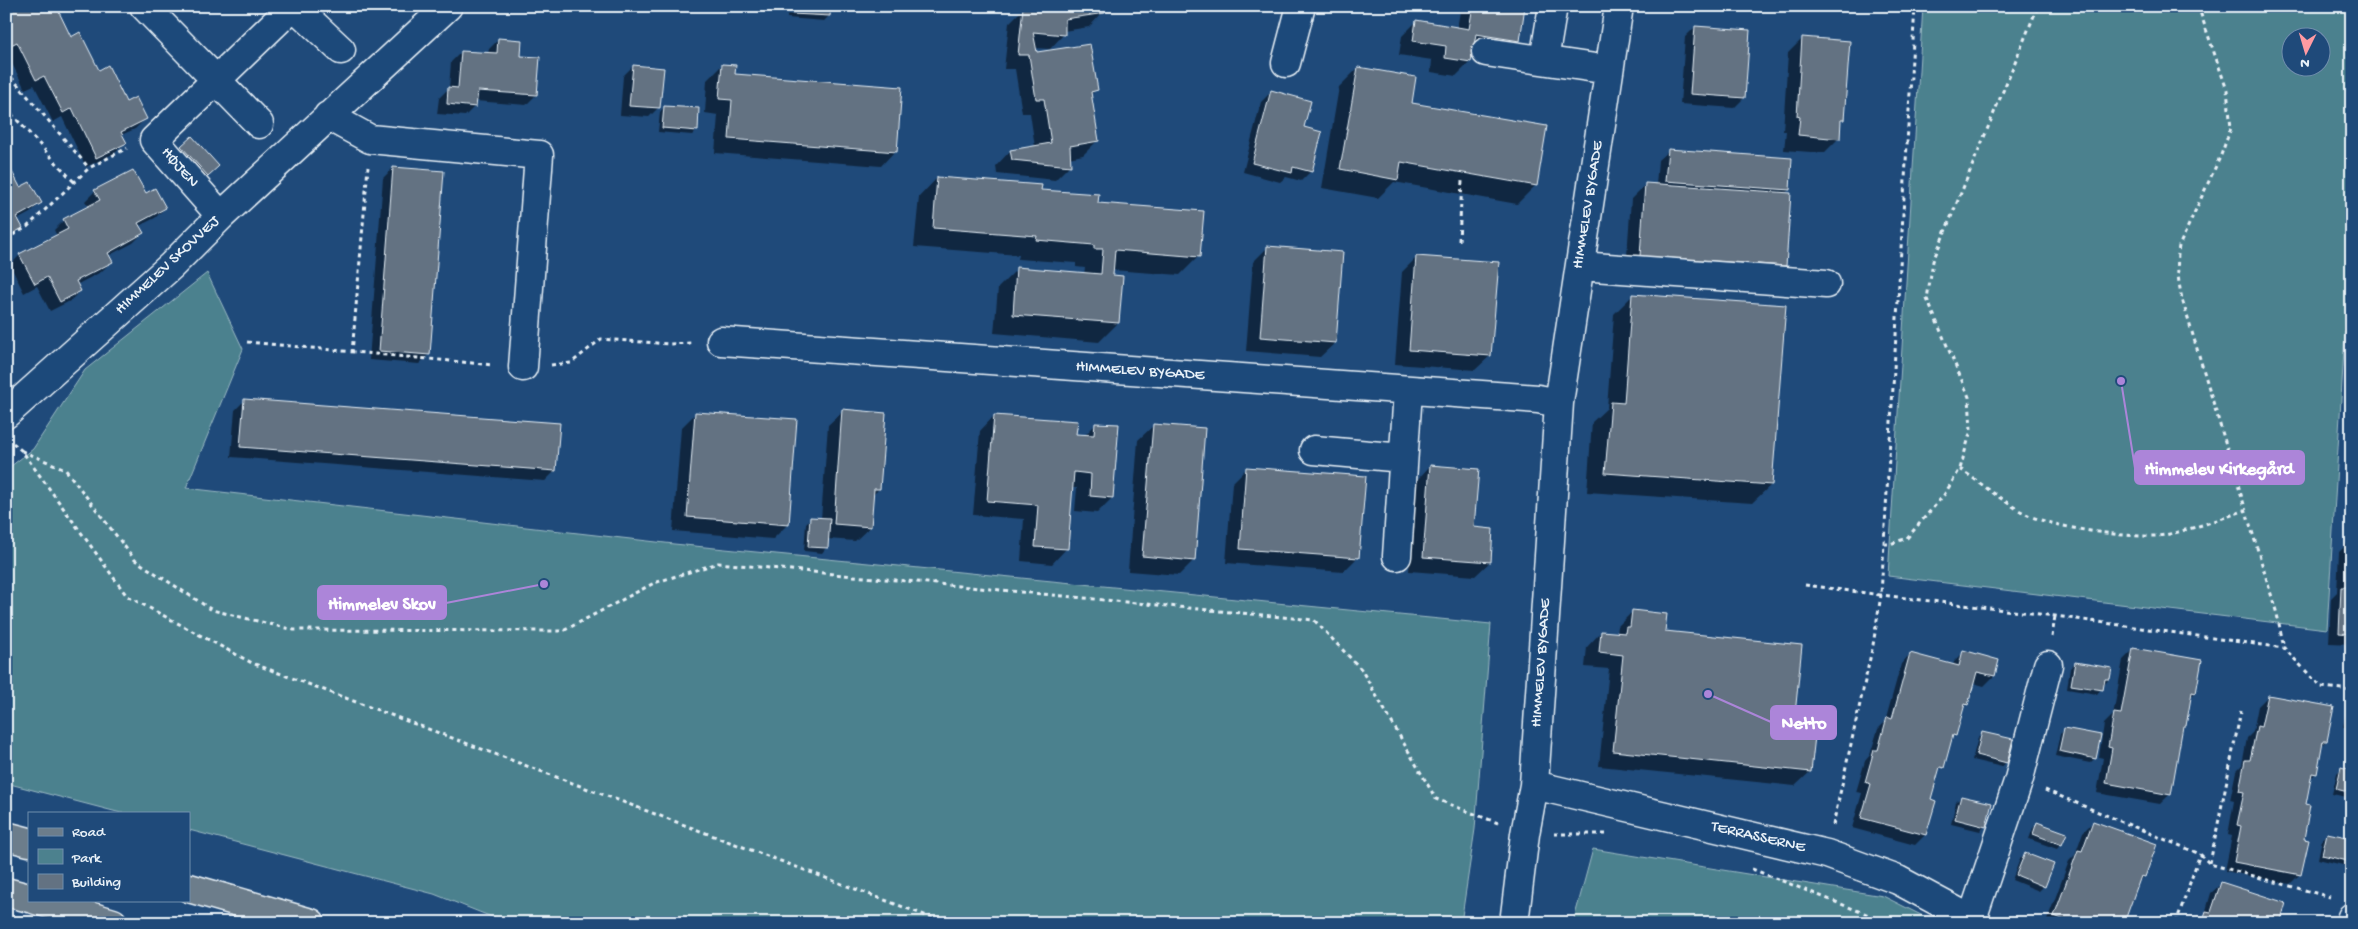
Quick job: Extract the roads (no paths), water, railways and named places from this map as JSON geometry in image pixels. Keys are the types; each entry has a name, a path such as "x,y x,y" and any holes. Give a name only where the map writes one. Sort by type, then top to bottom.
{"main road":[{"path":"6,836 28,842"},
{"path":"190,888 311,923"},
{"path":"6,892 28,898"},
{"path":"43,902 113,923"}],"street":[{"path":"144,6 259,124"},
{"name":"HØJEN","path":"221,216 154,140 293,6 341,50"},
{"name":"HIMMELEV SKOVVEJ","path":"6,414 171,266 221,216 448,6"},
{"path":"1286,63 1301,6"},
{"path":"1544,60 1552,6"},
{"name":"HIMMELEV BYGADE","path":"1514,923 1525,834 1534,785 1559,403 1619,6"},
{"path":"1486,52 1609,70"},
{"path":"328,116 370,139 539,155 522,367"},
{"path":"1580,266 1826,284"},
{"name":"HIMMELEV BYGADE","path":"721,341 1559,403"},
{"path":"1397,556 1408,391"},
{"path":"1314,450 1404,458"},
{"name":"TERRASSERNE","path":"1534,785 1827,854 1898,880 1975,921 2019,779 2048,665"},
{"path":"2350,923 2352,917"}],"place":[{"name":"Himmelev Kirkegård","path":"2121,381"},
{"name":"Himmelev Skov","path":"544,584"},
{"name":"Netto","path":"1708,694"}]}
